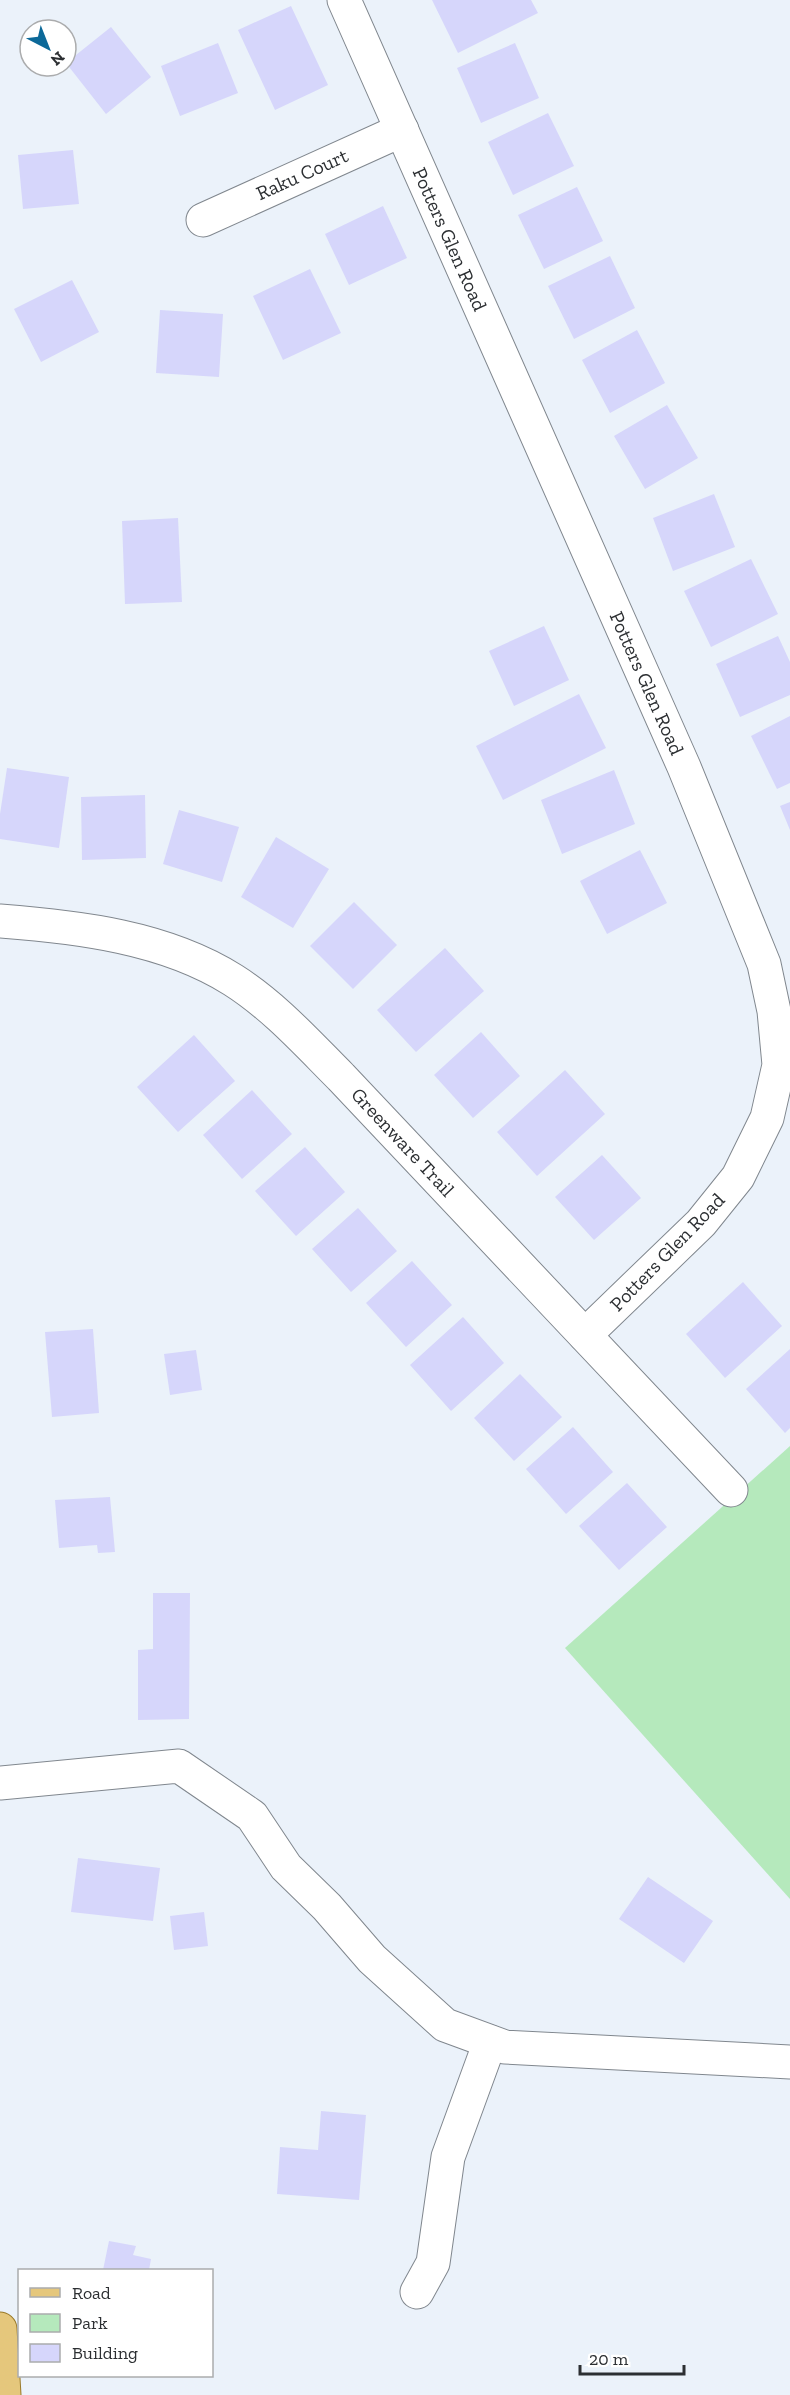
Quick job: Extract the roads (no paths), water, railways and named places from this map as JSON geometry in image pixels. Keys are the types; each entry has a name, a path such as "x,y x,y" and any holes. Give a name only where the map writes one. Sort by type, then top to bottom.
{"main road":[{"path":"0,2329 4,2395"}],"street":[{"name":"Potters Glen Road","path":"344,0 684,767 764,964 774,1011 779,1065 767,1118 738,1177 701,1223 585,1335"},
{"name":"Raku Court","path":"203,220 402,130"},
{"name":"Greenware Trail","path":"0,921 109,934 173,951 232,980 276,1013 341,1077 731,1490"},
{"path":"0,1784 179,1766 252,1816 286,1867 327,1907 372,1959 445,2025 490,2042 505,2047 528,2049 790,2061"},
{"path":"417,2292 433,2263 448,2157 490,2042"}]}
